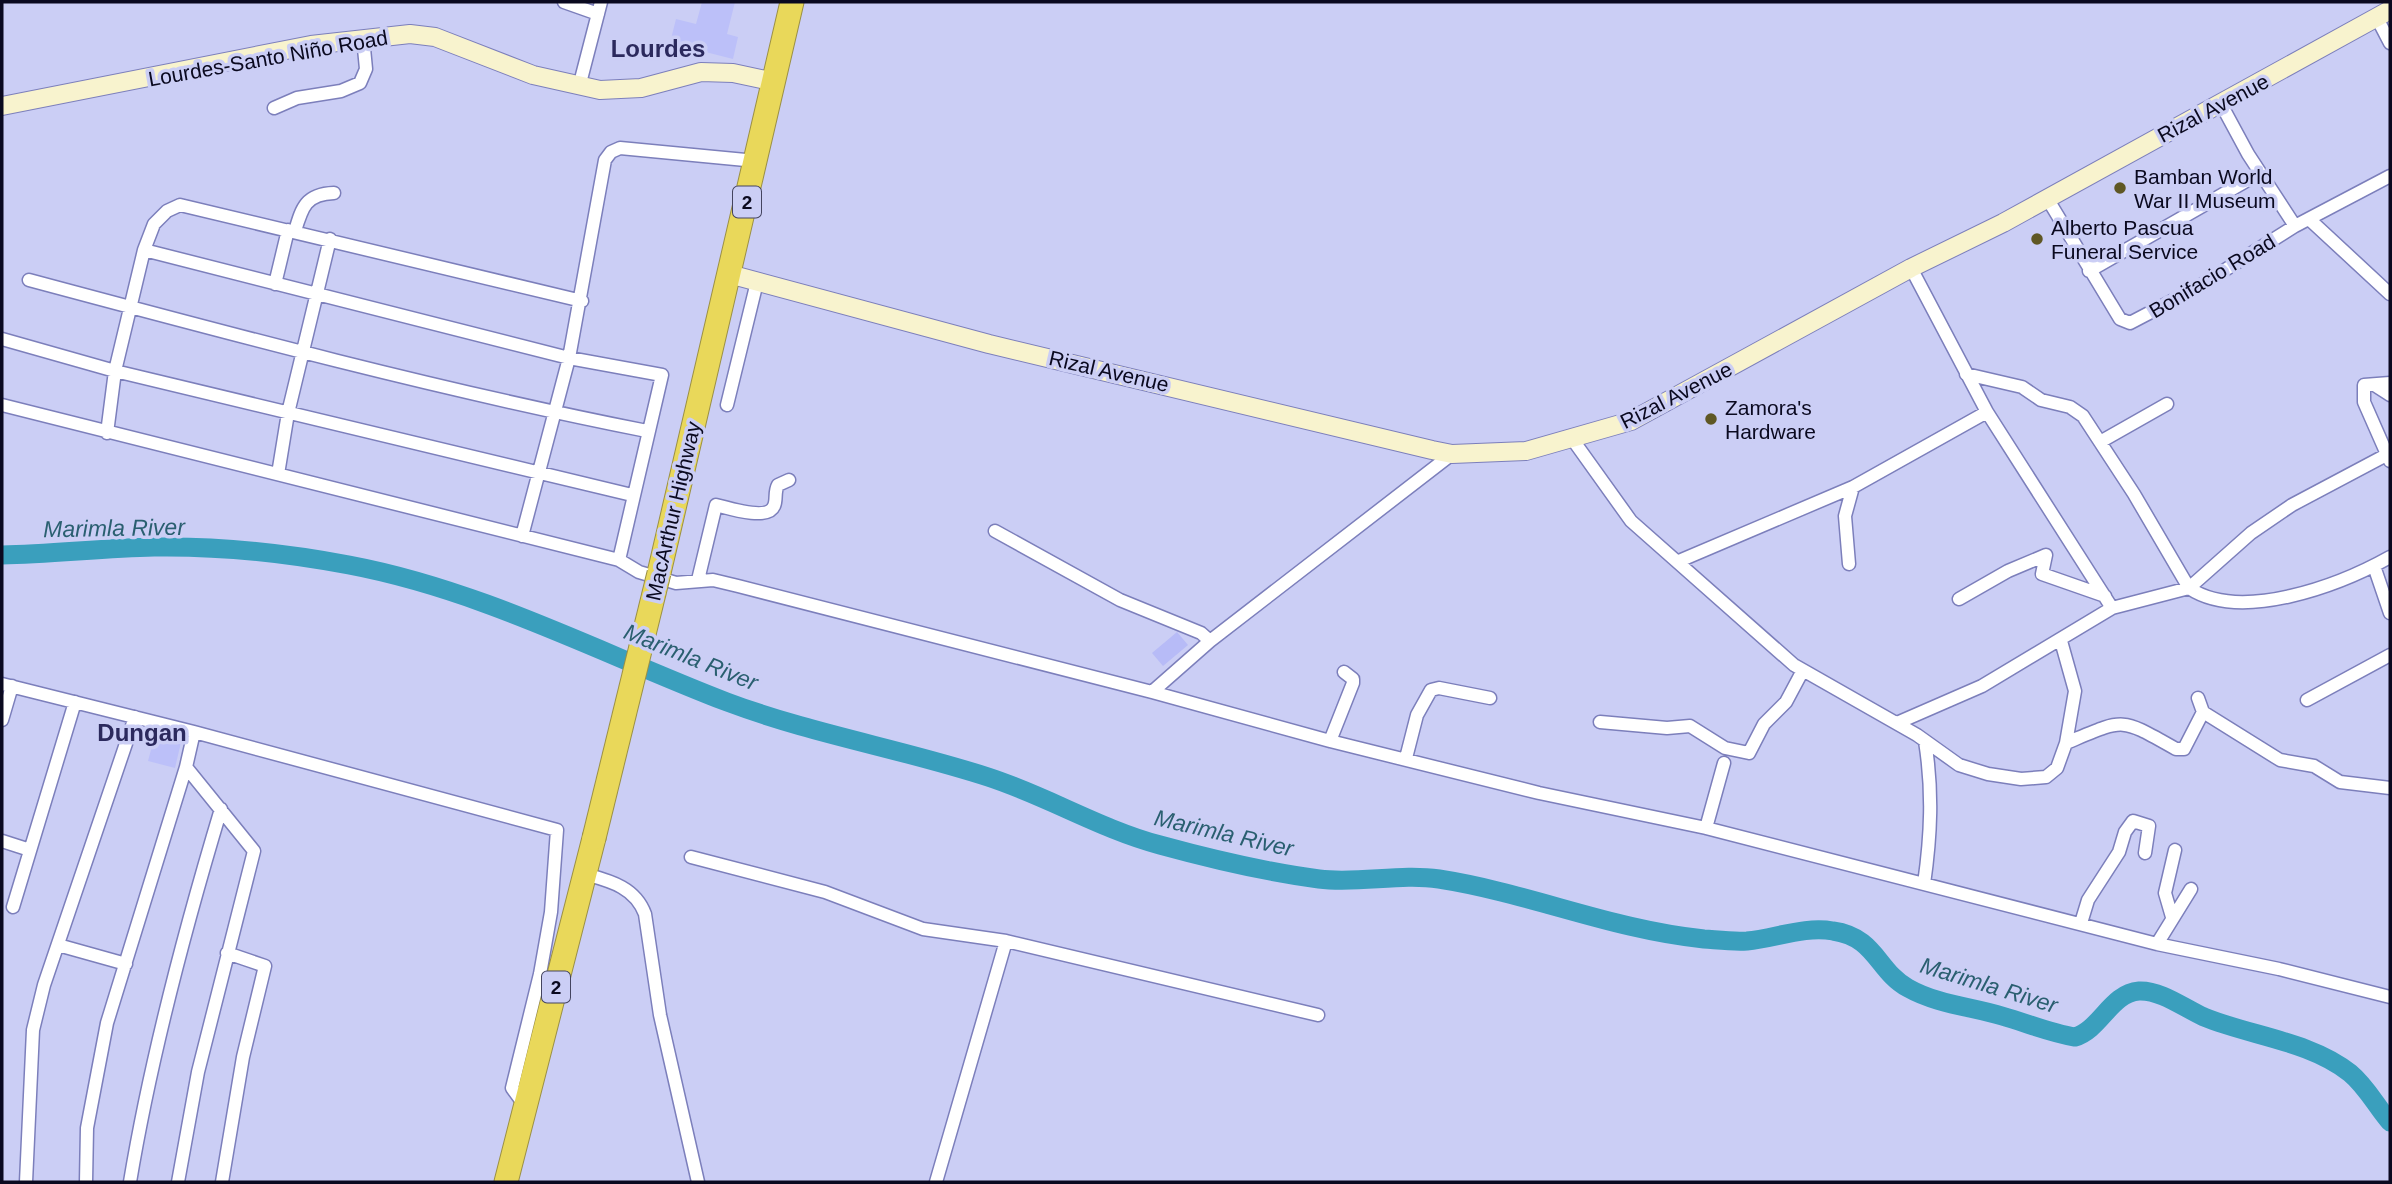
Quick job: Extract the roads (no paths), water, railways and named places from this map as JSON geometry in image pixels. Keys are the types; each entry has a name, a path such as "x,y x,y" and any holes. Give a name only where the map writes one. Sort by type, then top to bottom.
{"highway":[{"name":"MacArthur Highway","path":"506,1182 659,573 792,2"}],"street":[{"path":"564,2 599,8 579,87"},
{"path":"2384,14 2390,43"},
{"name":"Rizal Avenue","path":"729,274 989,344 1452,454 1526,451 1573,440 1654,410 1911,268 2047,198 2384,14"},
{"name":"Lourdes-Santo Niño Road","path":"2,106 363,38 424,35 533,75 579,87 621,90 661,84 701,72 719,72 775,82"},
{"path":"274,108 297,98 341,91 359,83 366,69 363,38"},
{"path":"2221,104 2260,173 2295,226"},
{"path":"522,536 541,472 582,301 605,160 611,152 620,148 756,161"},
{"path":"2089,271 2260,173"},
{"name":"Bonifacio Road","path":"2047,198 2120,319 2130,323 2193,290 2295,226 2390,176"},
{"path":"275,284 291,231 303,205 319,194 334,193"},
{"path":"107,433 115,371 144,250 154,224 167,211 180,205 582,301"},
{"path":"2309,219 2390,294"},
{"path":"278,474 288,413 330,239"},
{"path":"144,250 569,358 662,375 619,559"},
{"path":"1911,268 1986,412 2112,608"},
{"path":"29,280 304,352 556,413 647,431"},
{"path":"727,405 757,282"},
{"path":"2,339 115,371 632,495"},
{"path":"1966,374 2022,387 2041,400 2070,407 2083,416 2189,588 2215,601 2234,603 2272,600 2374,566 2390,557"},
{"path":"2376,387 2390,383"},
{"path":"1896,723 1982,686 2112,608 2189,588 2251,533 2291,505 2389,456 2364,402 2364,385 2376,387 2390,395"},
{"path":"2100,442 2167,404"},
{"path":"2,405 619,559 639,572 676,583 713,580 1152,692 1330,741 1539,793 1706,828 2157,944 2279,969 2390,998"},
{"path":"1679,561 1853,487 1986,412"},
{"path":"1573,440 1631,520 1802,672 1896,723 1973,771 2021,779 2040,778 2053,773 2066,743 2075,691 2061,641"},
{"path":"1152,692 1210,641 1452,454"},
{"path":"698,580 716,505 759,514 769,512 774,507 778,485 789,480"},
{"path":"1849,565 1845,516 1853,487"},
{"path":"995,531 1120,600 1201,633 1210,641"},
{"path":"1959,599 2008,571 2046,555 2042,574 2105,596"},
{"path":"2374,566 2390,613"},
{"path":"2307,700 2390,655"},
{"path":"1330,741 1353,683 1353,679 1344,672"},
{"path":"1600,722 1690,726 1724,748 1749,754 1765,724 1786,702 1802,672"},
{"path":"2,720 7,685 194,732 557,830 551,912 540,974 512,1088 526,1108"},
{"path":"1406,758 1417,715 1431,690 1439,688 1490,698"},
{"path":"2197,698 2203,712 2280,760 2314,766 2340,782 2390,788"},
{"path":"13,907 75,702"},
{"path":"2066,743 2119,722 2132,725 2176,749 2184,749 2203,712"},
{"path":"26,1182 33,1030 58,945 135,717"},
{"path":"86,1182 88,1128 107,1023 186,767 194,732"},
{"path":"1924,884 1932,820 1925,741"},
{"path":"1706,828 1724,763"},
{"path":"178,1182 198,1072 254,851 186,767"},
{"path":"130,1182 180,951 221,809"},
{"path":"2081,923 2088,900 2119,852 2125,832 2133,821 2149,826 2144,853"},
{"path":"2,841 30,850"},
{"path":"2172,917 2165,893 2175,850"},
{"path":"691,857 825,892 923,929 1006,941 1318,1015"},
{"path":"585,874 626,889 641,903 645,914 660,1015 698,1182"},
{"path":"2157,944 2191,889"},
{"path":"936,1182 1006,941"},
{"path":"58,945 126,964"},
{"path":"222,1182 243,1058 265,966 227,953"}],"waterway":[{"name":"Marimla River","path":"2,555 178,547 251,551 349,565 447,590 759,713 988,777 1138,838 1219,860 1319,879 1439,879 1506,893 1637,928 1704,939 1747,941 1801,931 1833,931 1858,940 1898,981 1919,993 1942,1002 2075,1037 2092,1027 2129,993 2156,993 2222,1024 2298,1046 2334,1062 2356,1078 2390,1122"}],"place":[{"name":"Bamban World War II Museum","path":"2120,188"},
{"name":"Alberto Pascua Funeral Service","path":"2037,239"},
{"name":"Zamora's Hardware","path":"1711,419"}],"district":[{"name":"Lourdes","path":"658,48"},
{"name":"Dungan","path":"142,732"}]}
